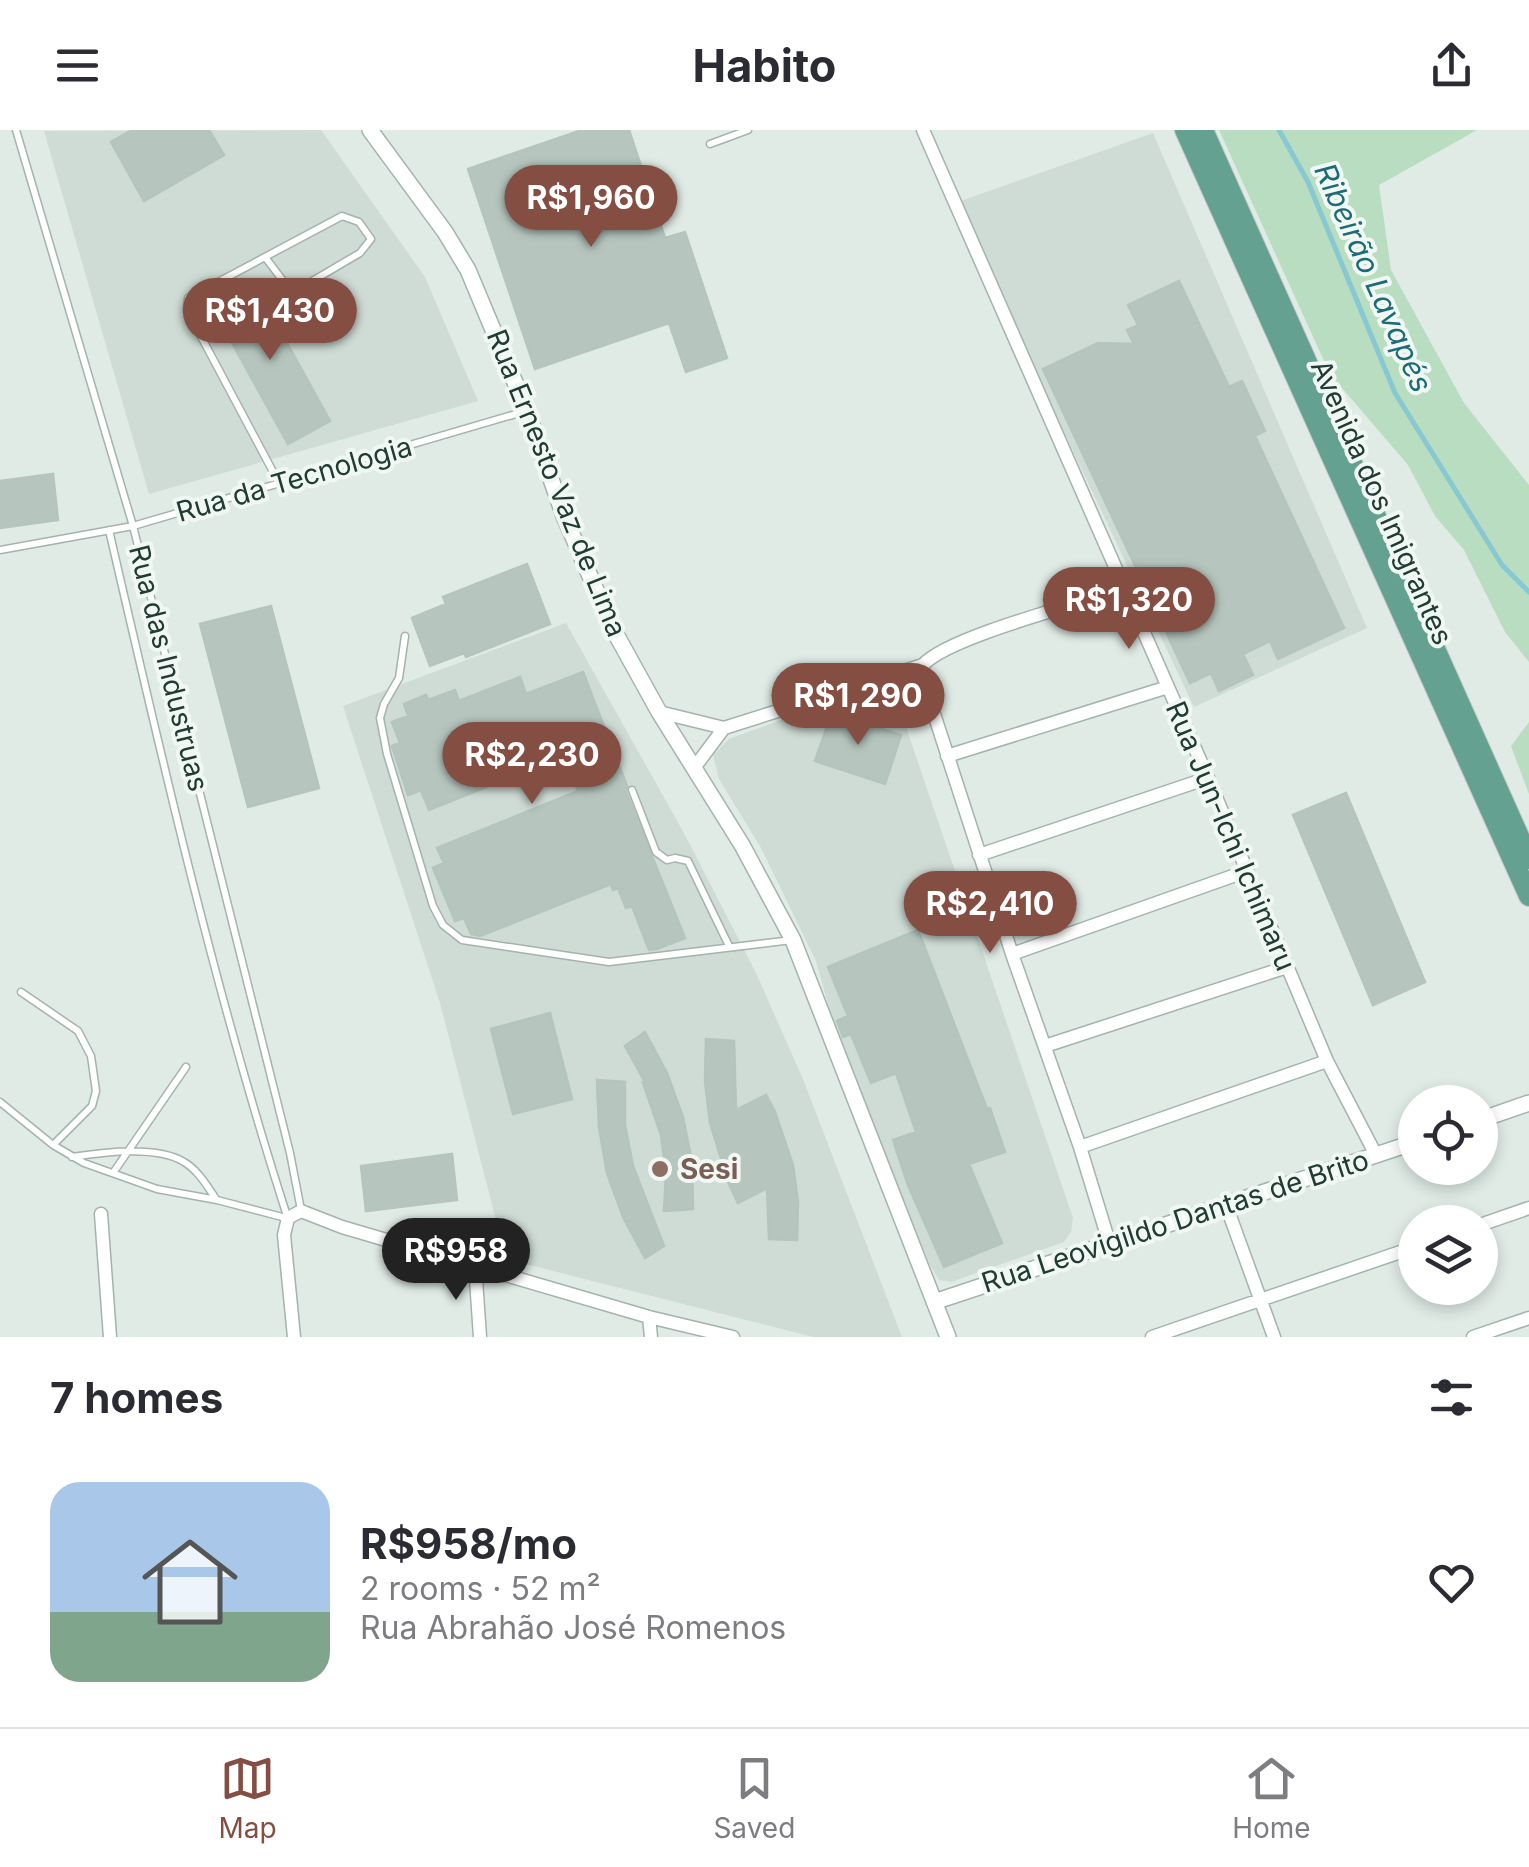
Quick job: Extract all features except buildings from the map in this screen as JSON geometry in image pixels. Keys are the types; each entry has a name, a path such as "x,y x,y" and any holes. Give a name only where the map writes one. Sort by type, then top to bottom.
{"main road":[{"name":"Avenida dos Imigrantes","path":"1186,130 1529,896"},
{"name":"Avenida dos Imigrantes","path":"1203,130 1529,859"}],"street":[{"name":"Rua Ernesto Vaz de Lima","path":"370,130 468,270 600,600 659,712 758,873 793,940 948,1337"},
{"name":"Rua Jun-Ichi Ichimaru","path":"923,130 1328,1061 1376,1155"},
{"path":"659,712 724,728 923,665 934,655 972,638 1123,589"},
{"path":"923,665 924,683 947,756 1109,1242"},
{"path":"947,756 1168,687"},
{"path":"694,768 724,728"},
{"path":"979,855 1208,778"},
{"path":"1012,954 1247,871"},
{"path":"1045,1046 1287,967"},
{"path":"1080,1147 1328,1061"},
{"path":"1498,1114 1529,1103"},
{"name":"Rua Leovigildo Dantas de Brito","path":"934,1302 1398,1148"},
{"path":"1226,1204 1274,1337"},
{"path":"1498,1219 1529,1208"},
{"path":"294,1337 284,1235 288,1218 301,1211 475,1266 733,1337"},
{"path":"100,1214 110,1337"},
{"path":"1152,1337 1398,1253"},
{"path":"475,1266 480,1337"},
{"path":"650,1317 651,1337"},
{"path":"1473,1337 1529,1318"}],"lane":[{"name":"Rua das Industruas","path":"16,130 133,526 290,1152 301,1211"},
{"path":"710,144 748,130"},
{"path":"265,257 284,285 297,290 360,253 372,239 359,222 342,216 204,287 186,303 280,483"},
{"name":"Rua da Tecnologia","path":"0,550 133,526 527,411"},
{"path":"109,530 162,758 263,1143 288,1218"},
{"path":"405,636 399,678 380,718 386,754 433,906 443,924 462,940 609,962 793,940"},
{"path":"632,790 656,852 668,860 688,861 728,946"},
{"path":"21,992 78,1031 91,1056 96,1091 92,1106 53,1144"},
{"path":"113,1173 186,1067"},
{"path":"0,1102 71,1157 157,1190 288,1218"},
{"path":"71,1157 128,1151 175,1158 186,1163 216,1200"}],"shaded area":[{"path":"321,130 425,277 478,401 149,494 44,131"},
{"path":"1153,133 1367,628 1194,707 1038,377 961,201"},
{"path":"566,623 684,833 756,973 803,1079 902,1337 813,1337 506,1259 440,1003 343,706"},
{"path":"890,680 1073,1218 1071,1232 1064,1242 951,1282 939,1280 929,1263 833,1022 816,961 761,848 719,779 713,755 729,739"}],"green space":[{"path":"1219,130 1477,130 1379,185 1391,270 1464,403 1529,485 1529,662 1505,632 1464,550 1435,516 1408,465 1330,374"},
{"path":"1529,722 1529,794 1511,746"}],"waterway":[{"name":"Ribeirão Lavapés","path":"1279,130 1308,182 1395,393 1502,565 1529,592"}],"place":[{"name":"Sesi","path":"660,1169"}]}
